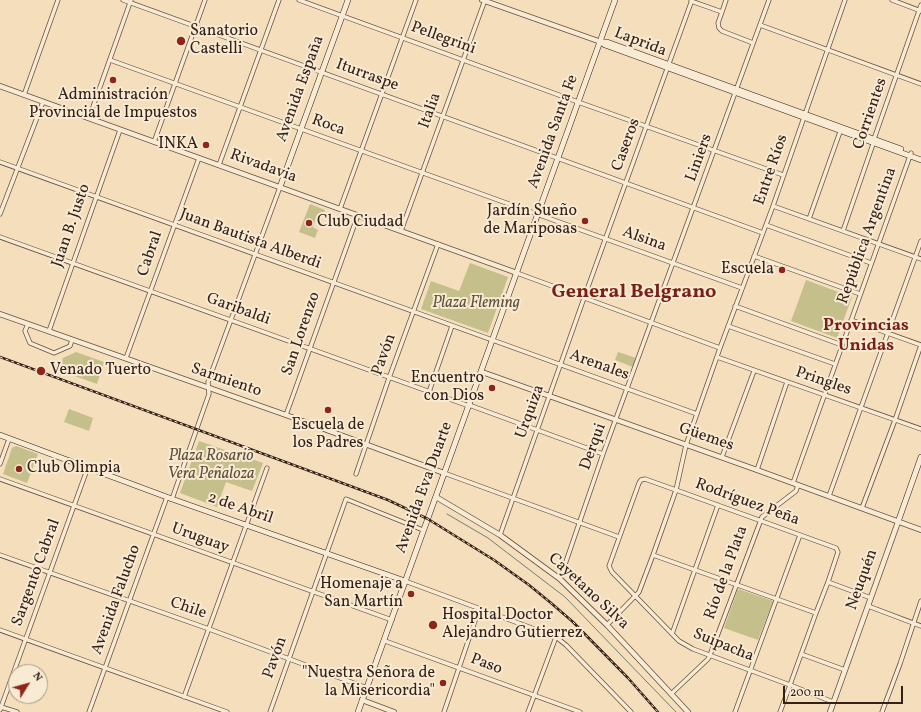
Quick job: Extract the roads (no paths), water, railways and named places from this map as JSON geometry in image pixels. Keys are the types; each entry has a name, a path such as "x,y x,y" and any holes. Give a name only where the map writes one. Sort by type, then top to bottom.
{"main road":[{"name":"Avenida España","path":"280,187 348,0"},
{"name":"Avenida Santa Fe","path":"517,273 616,0"},
{"name":"Laprida","path":"601,42 607,42 921,160"},
{"name":"Laprida","path":"911,155 921,157"},
{"name":"Avenida Eva Duarte","path":"358,712 385,641 404,581 482,372 517,273"},
{"name":"2 de Abril","path":"0,436 404,581"},
{"name":"Neuquén","path":"898,522 919,469 921,457"}],"street":[{"path":"24,95 58,0"},
{"name":"Iturraspe","path":"123,0 131,1 195,27 763,232"},
{"path":"154,142 205,0"},
{"path":"219,165 279,0"},
{"name":"Pellegrini","path":"299,0 783,175"},
{"path":"340,209 416,0"},
{"path":"484,0 601,42"},
{"name":"Italia","path":"401,231 484,0"},
{"path":"691,0 722,12"},
{"name":"Caseros","path":"584,298 691,0"},
{"path":"726,0 718,24 719,28 722,31 753,43"},
{"name":"Liniers","path":"651,323 769,0"},
{"name":"Entre Ríos","path":"607,625 639,592 676,490 686,445 716,357 773,206 845,0"},
{"path":"892,0 920,10"},
{"path":"89,118 131,1"},
{"name":"Corrientes","path":"843,231 921,4"},
{"path":"760,25 921,84"},
{"name":"Roca","path":"110,60 538,215"},
{"name":"Rivadavia","path":"0,86 517,273"},
{"path":"0,214 43,102"},
{"path":"809,219 841,129"},
{"name":"Juan B. Justo","path":"48,331 120,130"},
{"name":"República Argentina","path":"824,395 911,155"},
{"name":"Cabral","path":"126,358 199,158"},
{"name":"Juan Bautista Alberdi","path":"0,162 254,255 493,340"},
{"name":"Avenida Falucho","path":"89,712 130,602 153,534 170,498 209,394 208,382 280,187"},
{"path":"773,206 921,259"},
{"name":"San Lorenzo","path":"286,415 358,215"},
{"name":"Alsina","path":"538,215 742,288"},
{"path":"766,225 871,263"},
{"name":"Garibaldi","path":"0,237 469,406"},
{"path":"829,496 921,241"},
{"name":"Pavón","path":"356,474 365,445 438,244"},
{"path":"754,256 860,294"},
{"path":"517,273 720,348"},
{"name":"Urquiza","path":"500,535 584,298"},
{"path":"735,306 842,345"},
{"name":"Sarmiento","path":"0,314 286,415 444,473"},
{"path":"851,320 921,345 862,508"},
{"name":"Derqui","path":"560,579 603,454 651,323"},
{"path":"28,324 25,331 30,343 54,353 70,346 72,340"},
{"path":"429,392 452,326"},
{"path":"728,326 835,364"},
{"name":"Arenales","path":"493,340 697,414"},
{"name":"Pringles","path":"716,357 921,429"},
{"path":"722,458 754,371"},
{"name":"Güemes","path":"482,372 921,530"},
{"path":"757,470 788,382"},
{"name":"Río de la Plata","path":"671,694 708,659 759,521 764,514 796,492 796,484 824,395"},
{"path":"469,406 603,454"},
{"path":"0,464 9,439"},
{"name":"Sargento Cabral","path":"1,708 88,467"},
{"path":"184,696 267,468"},
{"path":"444,473 619,537"},
{"name":"Uruguay","path":"0,479 392,620"},
{"name":"Rodríguez Peña","path":"619,537 639,483 644,479 836,548 838,552 828,582"},
{"name":"Cayetano Silva","path":"436,497 500,535 560,579 607,625 688,712"},
{"name":"Pavón","path":"270,712 346,499 423,530"},
{"path":"672,634 718,506"},
{"name":"Neuquén","path":"830,712 898,522"},
{"path":"735,712 800,535"},
{"name":"Suipacha","path":"619,537 609,566 612,572 678,641 710,655 833,702"},
{"name":"Chile","path":"0,555 367,688"},
{"path":"653,555 816,613"},
{"path":"404,581 556,637 566,645 630,712"},
{"path":"780,712 828,582 871,598"},
{"path":"882,712 921,601"},
{"path":"868,606 921,626"},
{"path":"444,712 479,609"},
{"path":"0,630 227,712"},
{"path":"528,712 556,637"},
{"name":"Paso","path":"385,641 580,712"},
{"path":"801,654 845,670"},
{"path":"362,700 394,712"},
{"path":"1,708 17,712"}],"waterway":[{"path":"447,514 488,538 565,597 676,712"}],"railway":[{"path":"0,357 388,500 428,519 494,560 551,603 573,622 628,678 658,712"}],"place":[{"name":"Sanatorio Castelli","path":"181,41"},
{"name":"Administración Provincial de Impuestos","path":"113,80"},
{"name":"INKA","path":"206,145"},
{"name":"Jardín Sueño de Mariposas","path":"585,221"},
{"name":"Club Ciudad","path":"309,223"},
{"name":"Escuela","path":"782,270"},
{"name":"Venado Tuerto","path":"41,371"},
{"name":"Encuentro con Dios","path":"492,388"},
{"name":"Escuela de los Padres","path":"328,410"},
{"name":"Club Olimpia","path":"19,469"},
{"name":"Homenaje a San Martín","path":"411,594"},
{"name":"Hospital Doctor Alejandro Gutierrez","path":"433,625"},
{"name":"\"Nuestra Señora de la Misericordia\"","path":"443,683"}],"district":[{"name":"General Belgrano","path":"634,293"},
{"name":"Provincias Unidas","path":"866,337"}],"park label":[{"name":"Plaza Fleming","path":"476,304"},
{"name":"Plaza Rosario Vera Peñaloza","path":"211,466"}]}
